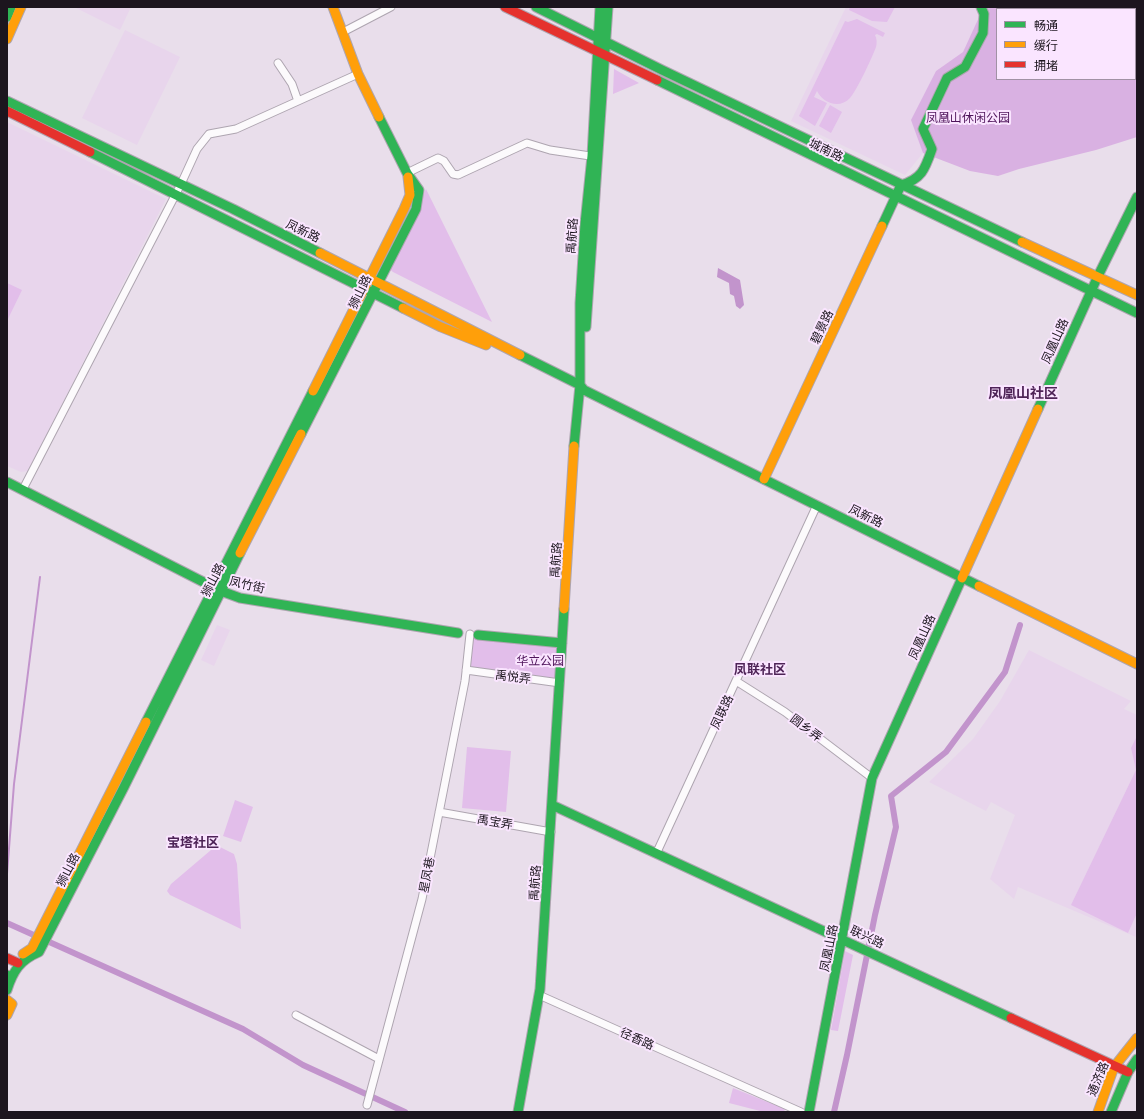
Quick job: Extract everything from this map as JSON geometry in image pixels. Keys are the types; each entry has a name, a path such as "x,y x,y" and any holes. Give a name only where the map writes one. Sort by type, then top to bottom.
{"main road":[{"path":"7,17 11,7"},
{"path":"7,39 21,7"},
{"name":"狮山路","path":"217,589 373,294 416,209 419,190 407,173 358,74 333,7"},
{"name":"城南路","path":"505,7 1137,314"},
{"name":"城南路","path":"536,7 901,185 1137,295"},
{"name":"禹航路","path":"600,7 602,40"},
{"name":"禹航路","path":"524,1112 541,996 581,388 589,291 601,53 608,7"},
{"path":"901,185 915,181 927,164 932,149 923,129 947,78 965,66 983,33 984,14 981,7"},
{"name":"凤新路","path":"7,101 181,184 370,277 581,388 1137,664"},
{"name":"凤新路","path":"7,111 176,194 441,328 476,339 581,388"},
{"name":"狮山路","path":"7,990 8,975 12,961 25,958 36,950 47,927 124,787 217,589 410,196 407,173"},
{"name":"碧景路","path":"764,479 901,185"},
{"name":"凤凰山路","path":"809,1112 843,939 872,778 1091,291 1137,197"},
{"name":"禹航路","path":"518,1112 541,996 551,832 554,806 576,416 581,388"},
{"name":"凤竹街","path":"7,482 217,589 240,598 458,633"},
{"path":"474,635 562,643"},
{"name":"联兴路","path":"554,806 657,852 1114,1067 1128,1072"},
{"path":"7,1000 12,1004 7,1015"},
{"name":"通济路","path":"1098,1112 1114,1067 1137,1038"},
{"name":"通济路","path":"1111,1112 1128,1072 1137,1059"}],"street":[{"path":"343,32 391,7"},
{"path":"278,63 292,84 298,101"},
{"path":"23,489 176,194 197,149 208,134 236,129 358,74"},
{"path":"407,173 438,158 444,161 453,174 458,175 527,143 550,150 595,157"},
{"name":"凤联路","path":"657,852 817,505"},
{"path":"458,633 474,635"},
{"name":"星凤巷","path":"367,1105 422,899 466,670 469,642 474,635"},
{"name":"禹悦弄","path":"466,670 560,683"},
{"name":"圆乡弄","path":"736,681 785,712 872,778"},
{"name":"禹宝弄","path":"439,812 551,832"},
{"name":"径香路","path":"541,996 734,1084 801,1112"},
{"path":"296,1015 379,1059"}],"shaded area":[{"path":"74,7 131,7 120,30"},
{"path":"846,7 975,7 980,15 963,52 936,71 912,120 923,153 905,175 791,121"},
{"path":"125,30 180,57 137,145 82,118"},
{"path":"7,122 166,199 28,471 21,472 7,466"},
{"path":"718,268 740,280 744,305 740,309 736,306 734,296 730,294 729,283 717,277"},
{"path":"217,625 230,630 214,666 201,660"},
{"path":"1029,650 1131,701 1124,709 1137,715 1136,937 1018,887 1014,899 990,879 1015,815 991,802 986,811 929,782 973,739 1000,701"}],"green space":[{"path":"850,7 895,7 887,22 872,21 849,10"},
{"name":"凤凰山休闲公园","path":"975,7 1137,7 1137,137 1096,150 1019,169 998,176 970,171 923,153 911,120 936,71 963,52 980,15"},
{"path":"857,19 885,33 883,37 877,34 875,35 877,42 876,47 868,66 853,94 846,102 841,104 831,103 819,95 817,91 814,97 827,103 815,126 799,116 845,21 848,22"},
{"path":"614,69 639,83 613,94"},
{"path":"830,105 842,112 831,133 819,126"},
{"path":"426,189 492,322 393,272 387,267"},
{"path":"7,283 22,290 7,321"},
{"name":"华立公园","path":"470,637 559,646 558,680 470,667"},
{"path":"1137,736 1137,913 1128,933 1071,905 1136,770 1131,748"},
{"path":"467,747 511,751 506,812 462,808"},
{"path":"235,800 253,807 241,842 223,836"},
{"path":"220,847 234,854 237,864 241,929 170,895 167,891 171,884 211,850"},
{"path":"845,951 853,955 838,1031 831,1030"},
{"path":"733,1088 785,1109 784,1112 764,1112 729,1103"}],"waterway":[{"path":"7,874 14,784 40,577"},
{"path":"834,1112 875,915 896,827 891,796 946,752 1005,672 1020,625"},
{"path":"7,923 243,1029 303,1065 405,1112"}],"traffic: fast":[{"path":"7,17 11,7"},
{"path":"536,7 662,70 1022,242"},
{"path":"574,446 580,385 580,303 585,224 592,156 600,7"},
{"path":"586,327 608,7"},
{"path":"882,226 901,185 914,180 925,168 932,149 923,129 947,78 965,67 983,33 984,14 981,7"},
{"path":"657,80 1137,313"},
{"path":"7,101 233,209 320,253"},
{"path":"301,434 416,209 419,190 407,173 379,117"},
{"path":"90,152 403,308"},
{"path":"1038,409 1098,276 1137,197"},
{"path":"520,355 580,385 584,390 979,586"},
{"path":"146,722 313,391"},
{"path":"7,482 221,591 240,598 458,633"},
{"path":"7,990 18,967 32,955 39,952 124,787 240,553"},
{"path":"809,1112 872,778 962,578"},
{"path":"518,1112 540,989 564,609"},
{"path":"478,635 562,643"},
{"path":"552,805 1011,1018"},
{"path":"7,975 11,977"},
{"path":"1111,1112 1128,1072 1137,1059"}],"traffic: slow":[{"path":"7,39 21,7"},
{"path":"333,7 358,74 379,117"},
{"path":"313,391 404,209 410,195 408,177"},
{"path":"764,479 882,226"},
{"path":"1022,242 1137,295"},
{"path":"320,253 520,355"},
{"path":"403,308 441,327 486,345"},
{"path":"962,578 1038,409"},
{"path":"240,553 301,434"},
{"path":"564,609 574,446"},
{"path":"979,586 1137,664"},
{"path":"23,954 32,948 146,722"},
{"path":"7,1000 12,1004 7,1015"},
{"path":"1098,1112 1114,1067 1137,1038"}],"traffic: jam":[{"path":"505,7 657,80"},
{"path":"7,111 90,152"},
{"path":"7,958 18,963"},
{"path":"1011,1018 1128,1072"}],"district":[{"name":"凤凰山社区","path":"1023,393"},
{"name":"凤联社区","path":"760,670"},
{"name":"宝塔社区","path":"193,843"}]}
